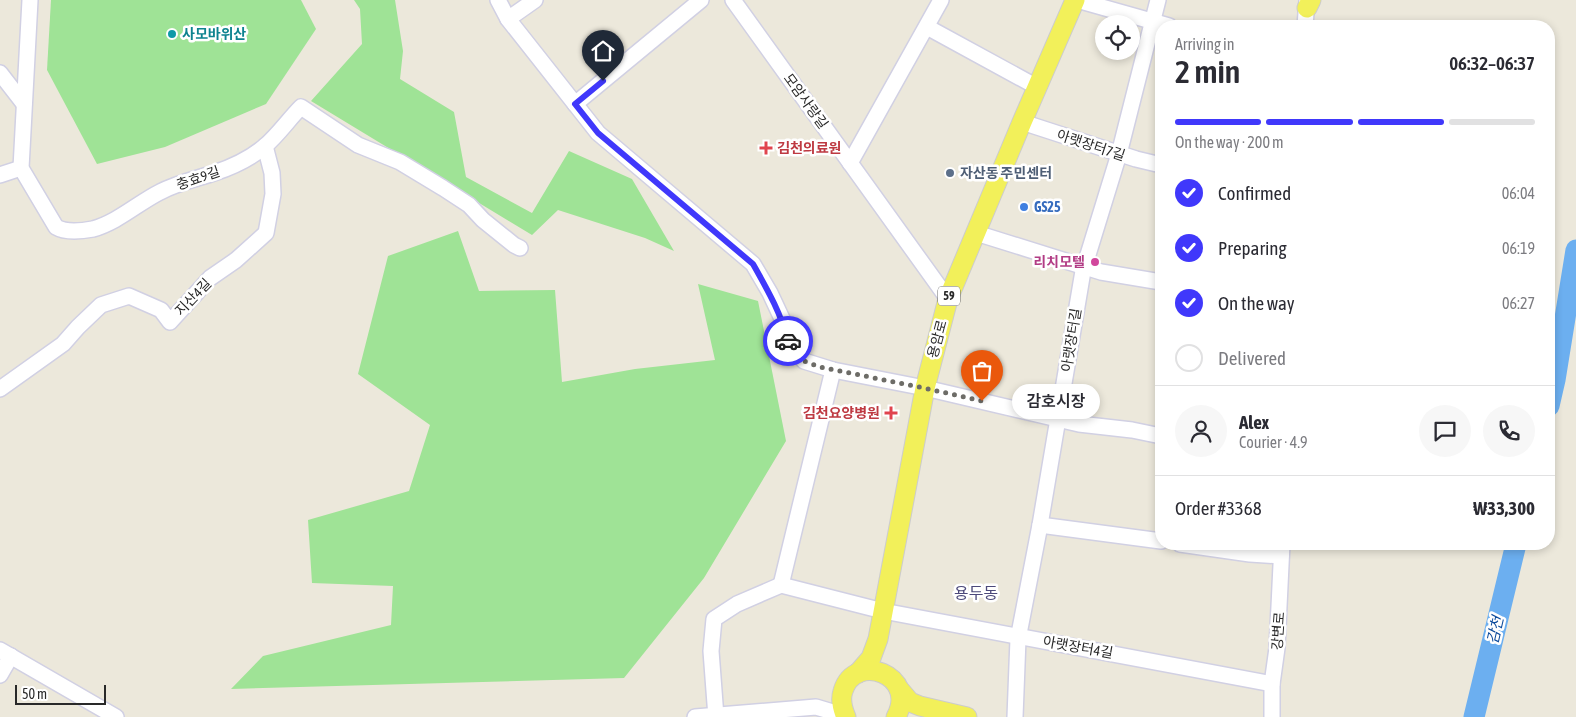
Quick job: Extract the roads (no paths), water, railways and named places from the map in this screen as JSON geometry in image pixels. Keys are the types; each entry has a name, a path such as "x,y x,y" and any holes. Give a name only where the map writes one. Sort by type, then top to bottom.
{"main road":[{"name":"용암로","path":"878,639 924,388 948,300 1022,122 1076,0"},
{"name":"59","path":"858,673 871,658 878,639"},
{"name":"59","path":"878,639 880,664 910,702 967,717"},
{"path":"846,717 842,707 841,696 844,687 850,678 868,670 878,671 893,682 901,698 900,708 896,717"},
{"path":"896,717 909,709 920,706"}],"street":[{"path":"0,175 21,168 30,0"},
{"path":"498,0 508,19 598,133 753,264 770,293 784,323 788,342 804,361 833,370 924,388 1079,424 1155,435"},
{"path":"508,19 535,0"},
{"path":"575,104 701,0"},
{"name":"모암사랑길","path":"733,0 948,300"},
{"path":"850,163 942,0"},
{"path":"1076,0 1155,23"},
{"name":"아랫장터길","path":"1015,717 1018,637 1040,525 1084,267 1119,154 1158,0"},
{"path":"927,27 1037,87"},
{"path":"0,73 24,104"},
{"name":"충효9길","path":"21,168 56,227 68,231 93,229 110,222 161,191 236,164 265,146 301,106 358,145 400,162 469,204 483,220 520,248"},
{"name":"아랫장터7길","path":"1022,122 1119,154 1155,163"},
{"name":"지산4길","path":"0,389 63,344 101,305 130,296 161,310 170,322 210,278 236,260 266,233 272,194 272,173 265,146"},
{"path":"976,232 1101,272 1155,281"},
{"path":"716,716 712,651 714,619 737,604 782,585 833,370"},
{"path":"1040,525 1155,540"},
{"path":"1222,550 1250,554 1282,550"},
{"name":"강변로","path":"1272,717 1272,684 1278,648 1282,550"},
{"name":"아랫장터4길","path":"782,585 883,611 1272,684"},
{"path":"0,674 6,653 116,717"},
{"path":"695,717 816,707 831,700 844,687"},
{"path":"816,707 846,717"}],"waterway":[{"name":"감천","path":"1555,380 1576,250"},
{"name":"감천","path":"1474,717 1515,550"}],"place":[{"name":"사모바위산","path":"172,34"},
{"name":"김천의료원","path":"766,148"},
{"name":"자산동 주민센터","path":"950,173"},
{"name":"GS25","path":"1024,207"},
{"name":"리치모텔","path":"1095,262"},
{"name":"감호시장","path":"982,401"},
{"name":"김천요양병원","path":"891,413"}],"district":[{"name":"용두동","path":"976,593"}]}
